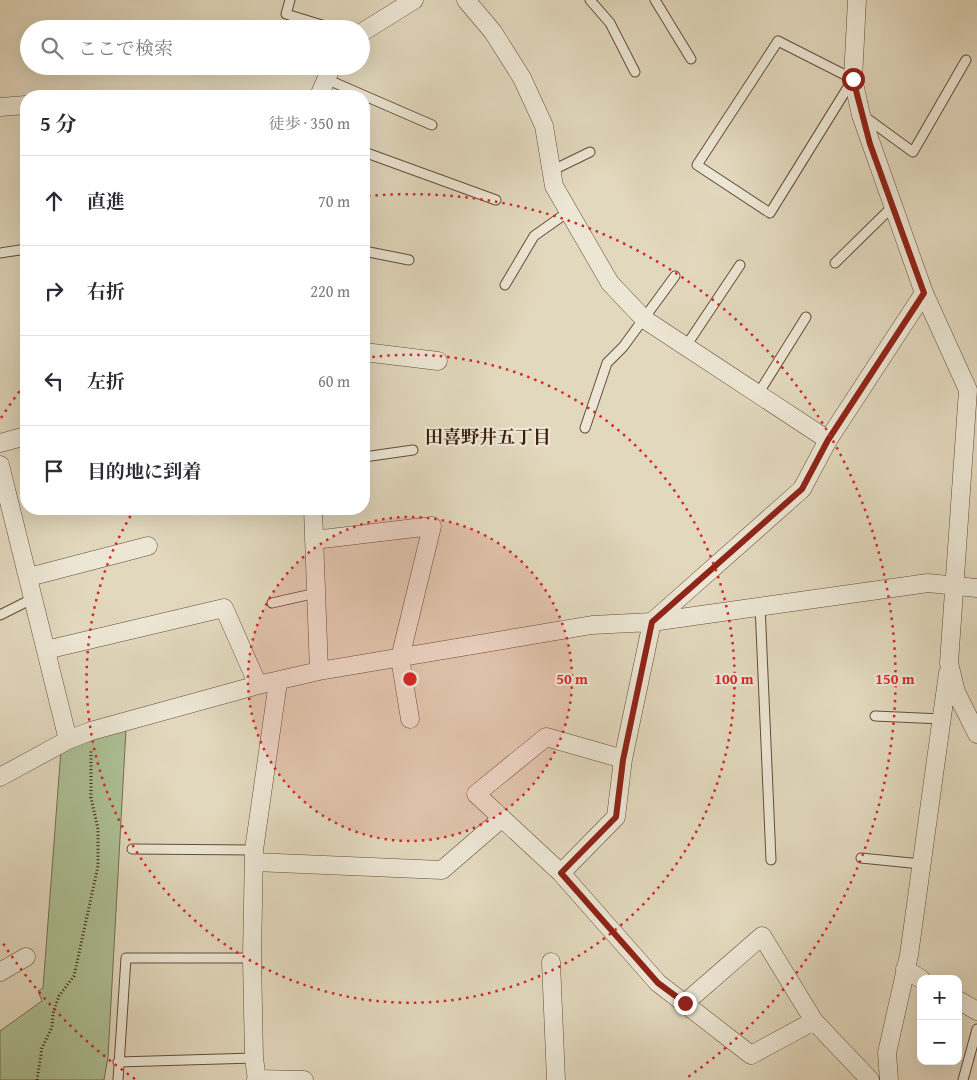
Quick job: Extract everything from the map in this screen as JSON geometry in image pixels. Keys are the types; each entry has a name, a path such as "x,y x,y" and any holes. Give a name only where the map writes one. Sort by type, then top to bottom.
{"street":[{"path":"370,27 414,0"},
{"path":"466,0 493,32 522,78 544,126 554,186 610,283 644,318 828,440"},
{"path":"857,0 853,79 861,114 924,293 968,390 949,663 905,970 887,1053 889,1080"},
{"path":"321,90 327,75"},
{"path":"0,107 20,105"},
{"path":"561,873 616,817 623,760 652,622 802,489 828,440 924,293"},
{"path":"370,353 438,361"},
{"path":"956,366 977,377"},
{"path":"0,443 20,438"},
{"path":"0,465 68,740"},
{"path":"313,515 319,671"},
{"path":"314,540 432,526 400,658 410,719"},
{"path":"29,578 148,546"},
{"path":"0,777 68,740 91,731 258,685 278,682 319,671 592,625 652,622 760,605 928,583 977,588"},
{"path":"46,650 224,608 258,685"},
{"path":"949,663 956,692 977,734"},
{"path":"278,682 254,856 252,958 254,1058 256,1080 304,1080"},
{"path":"623,760 546,737 476,794 561,873 658,983 751,1055 814,1021"},
{"path":"254,856 442,870 501,819"},
{"path":"685,1003 762,936 814,1021 870,1080"},
{"path":"0,972 26,957"},
{"path":"551,962 556,1080"},
{"path":"905,970 917,976"},
{"path":"962,1002 977,1011"}],"lane":[{"path":"290,0 286,14 306,20"},
{"path":"590,0 610,23 635,72"},
{"path":"655,0 691,58"},
{"path":"778,42 853,79 770,213 697,165 778,42"},
{"path":"861,114 913,152 966,60"},
{"path":"338,75 366,90"},
{"path":"370,92 432,125"},
{"path":"551,171 590,152"},
{"path":"370,154 496,200"},
{"path":"835,263 893,206"},
{"path":"505,285 534,236 568,212"},
{"path":"0,253 20,250"},
{"path":"370,252 410,260"},
{"path":"686,346 740,265"},
{"path":"585,428 607,362 624,347 675,276"},
{"path":"758,394 806,316"},
{"path":"370,456 413,450"},
{"path":"272,603 316,593"},
{"path":"0,616 34,598"},
{"path":"760,605 770,860"},
{"path":"874,716 942,719"},
{"path":"132,849 254,856"},
{"path":"860,858 921,864"},
{"path":"118,1080 126,958 252,958"},
{"path":"963,1080 977,1028"},
{"path":"118,1062 254,1058"}],"path":[{"path":"37,1080 42,1048 52,1027 53,1013 59,996 74,976 98,866 98,829 91,798 91,731"}],"green space":[{"path":"126,729 108,1057 104,1080 0,1080 0,1031 42,1001 38,991 43,988 61,750"}],"district":[{"name":"田喜野井五丁目","path":"488,436"}],"route":[{"path":"685,1003 658,983 561,873 616,817 623,760 652,622 802,489 828,440 924,293 870,144 853,79"}]}
